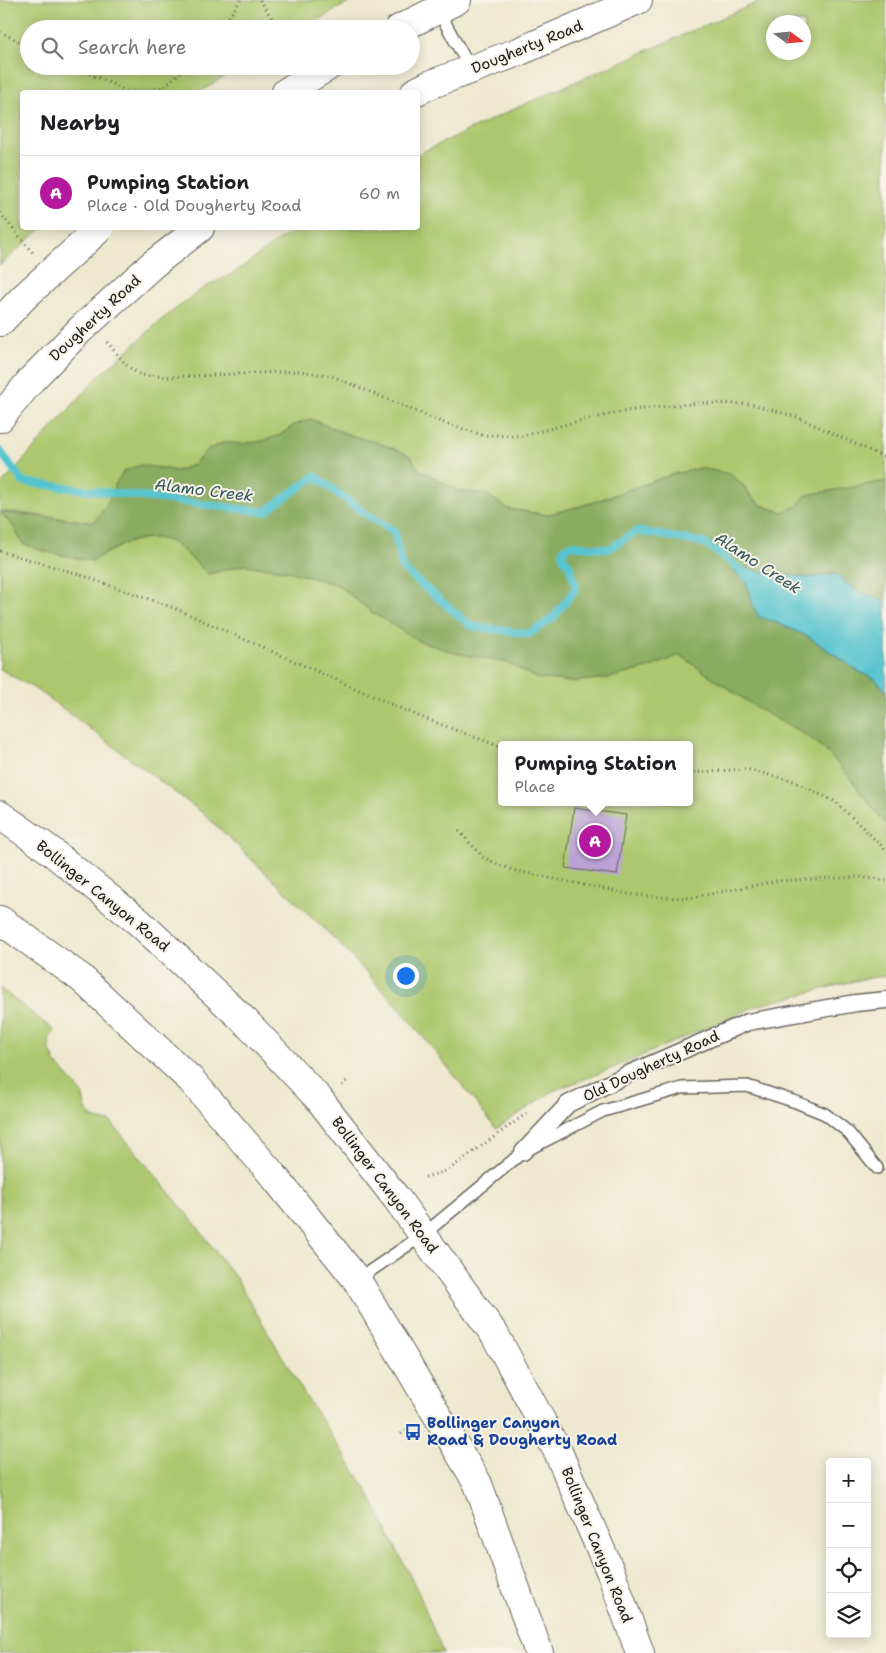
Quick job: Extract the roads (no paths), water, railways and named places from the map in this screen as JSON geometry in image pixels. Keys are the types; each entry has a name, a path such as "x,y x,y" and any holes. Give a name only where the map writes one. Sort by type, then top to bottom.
{"main road":[{"name":"Dougherty Road","path":"419,90 518,52 638,0"},
{"path":"414,20 442,3"},
{"path":"289,90 314,75"},
{"path":"0,322 24,297 98,230"},
{"name":"Dougherty Road","path":"0,418 32,379 79,331 152,265 197,230"},
{"name":"Bollinger Canyon Road","path":"0,815 47,848 140,922 246,1022 334,1117 424,1234 495,1335 558,1452 611,1573 640,1653"},
{"path":"0,920 81,978 191,1080 272,1174 357,1280 478,1484 539,1653"}],"street":[{"name":"Old Dougherty Road","path":"523,1152 568,1104 626,1075 748,1022 856,1002 886,1000"}],"lane":[{"path":"442,3 471,70"},
{"path":"523,1152 603,1111 682,1088 746,1086 796,1102 825,1114 847,1131 876,1168"},
{"name":"Old Dougherty Road","path":"357,1280 424,1234 523,1152"}],"water":[{"path":"743,567 765,573 809,578 835,574 857,591 886,601 886,691 875,679 858,671 809,637 759,617 754,608 746,582 733,571"}],"waterway":[{"name":"Alamo Creek","path":"0,451 23,482 265,512 315,476 364,513 394,531 402,568 471,626 529,634 553,618 576,588 569,564 563,558 563,550 571,545 609,549 637,531 704,543 747,574"}],"place":[{"name":"Pumping Station","path":"595,841"},
{"name":"Bollinger Canyon Road & Dougherty Road","path":"413,1432"}]}
